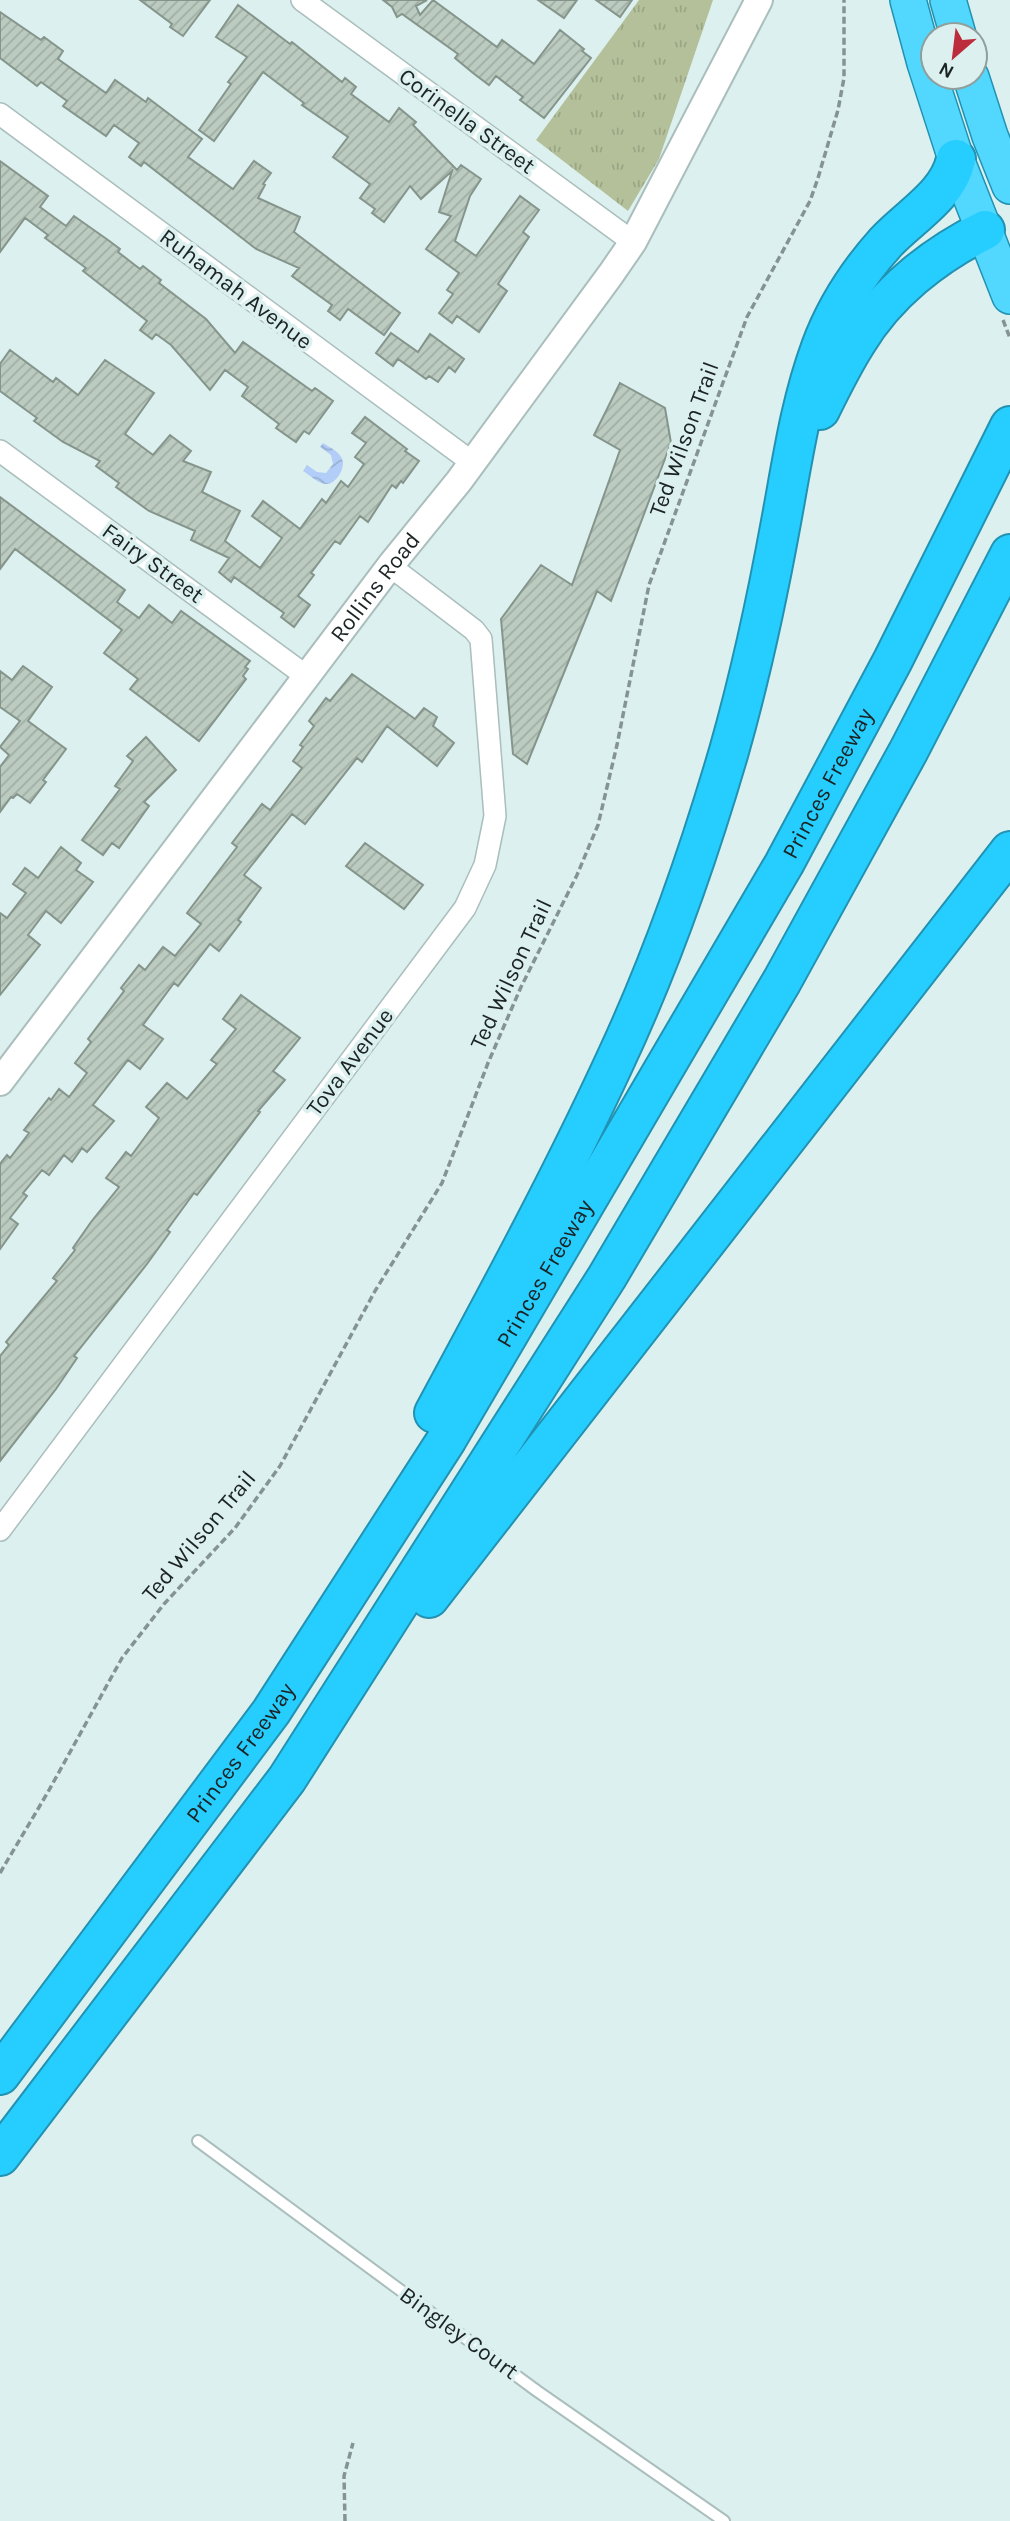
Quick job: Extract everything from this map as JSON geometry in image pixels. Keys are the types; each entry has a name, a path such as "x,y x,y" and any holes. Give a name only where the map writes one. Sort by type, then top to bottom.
{"highway":[{"path":"948,0 954,21"},
{"path":"908,7 956,159 998,230 1010,296"},
{"path":"976,91 1010,187"},
{"path":"335,1613 423,1432 615,1063 650,979 705,829 729,750 780,525 803,406 813,368 832,321 867,264 902,225 941,190 954,169 956,159"},
{"path":"780,525 819,411 857,340 904,285 932,261 961,242 998,230"},
{"name":"Princes Freeway","path":"0,2074 271,1712 447,1439 784,864 893,660 1010,426"},
{"path":"287,1779 607,1277 701,1121 782,981 909,750 1010,554"},
{"path":"0,2156 287,1779 1010,851"}],"street":[{"name":"Corinella Street","path":"302,0 633,242"},
{"name":"Rollins Road","path":"720,72 743,0"},
{"name":"Rollins Road","path":"0,1082 390,566 473,463 633,242 759,0"},
{"name":"Ruhamah Avenue","path":"0,114 473,463"},
{"name":"Fairy Street","path":"0,451 306,676"},
{"name":"Tova Avenue","path":"0,1530 465,908 485,865 495,816 481,639 474,630 390,566"}],"lane":[{"name":"Bingley Court","path":"198,2141 537,2391 723,2521"}],"path":[{"name":"Ted Wilson Trail","path":"0,1873 35,1816 122,1658 164,1604 235,1528 280,1466 370,1301 442,1183 488,1063 521,987 577,875 598,825 617,746 649,585 747,317 810,201 818,178 838,110 844,78 844,0"},
{"path":"345,2521 344,2476 353,2443"}],"green space":[{"path":"639,0 713,0 659,159 628,211 536,140"}],"water":[{"path":"323,443 343,460 338,477 328,484 303,471 307,465 317,472 326,473 333,464 331,455 320,447"}],"building":[{"path":"140,0 210,0 183,36 170,27 172,24"},
{"path":"383,0 427,0 416,6 420,15 433,0 497,47 502,40 534,64 560,30 591,58 544,118 520,100 523,97 496,76 489,85 455,58 458,54 402,14 397,17 392,7"},
{"path":"538,0 577,0 564,18"},
{"path":"596,0 632,0 620,17"},
{"path":"238,5 290,44 292,42 342,82 345,78 356,87 351,94 389,122 399,108 416,122 413,125 457,170 461,165 481,179 470,196 455,241 476,256 520,196 539,210 523,232 529,237 498,284 507,291 479,332 457,316 452,323 439,313 453,294 447,290 459,273 426,249 451,216 439,212 452,171 421,199 410,186 384,222 372,213 375,209 360,198 370,184 333,157 348,137 302,105 304,103 263,72 214,141 199,130 231,84 228,82 247,57 216,37"},
{"path":"0,12 41,40 44,37 63,51 58,59 106,93 115,80 146,102 148,98 202,139 188,157 233,189 254,161 271,173 258,198 300,217 294,232 400,313 384,335 348,309 340,320 328,311 332,305 292,276 299,268 256,249 144,162 141,166 129,157 139,143 114,125 106,136 63,106 67,101 41,82 37,86 0,58"},
{"path":"0,161 48,196 40,207 66,226 74,216 120,249 118,252 140,269 143,266 161,280 159,283 206,319 235,353 243,342 312,391 315,388 333,401 309,434 304,431 296,442 276,428 279,424 242,396 248,387 225,370 210,390 171,345 156,334 152,339 140,330 147,321 83,271 86,268 45,238 48,235 25,218 0,252"},
{"path":"391,333 418,352 430,334 464,359 455,372 449,367 438,382 429,376 426,379 398,359 393,366 376,353"},
{"path":"10,350 53,382 56,378 78,395 105,360 154,393 125,434 153,455 170,435 191,451 183,461 211,472 202,492 240,511 225,541 260,568 282,538 252,516 263,501 300,529 322,499 326,503 341,481 348,487 364,464 355,457 366,443 352,433 365,417 419,461 403,483 401,481 396,488 392,485 368,522 360,516 340,544 335,541 298,596 310,605 294,627 281,617 284,613 234,577 231,582 219,572 229,558 191,540 195,531 149,511 116,487 119,483 96,466 100,461 63,442 34,421 37,418 0,391 0,364"},
{"path":"620,383 665,408 671,443 611,601 597,591 527,764 513,754 501,619 541,565 572,585 620,450 594,435"},
{"path":"0,497 125,590 117,602 139,618 149,605 172,623 181,611 250,661 243,676 246,679 199,741 130,689 138,679 104,653 122,630 15,549 0,569"},
{"path":"23,666 52,687 28,721 66,749 30,803 17,794 11,797 0,812 0,767 9,755 0,747 20,721 0,707 0,671 12,680"},
{"path":"352,674 415,719 424,708 437,717 433,726 454,743 437,766 387,726 362,762 357,758 305,824 292,814 244,875 261,888 238,920 241,922 219,951 210,944 178,986 174,983 143,1025 163,1039 140,1069 128,1060 93,1105 114,1121 87,1152 82,1148 72,1162 64,1155 49,1175 42,1170 23,1193 27,1196 10,1218 18,1224 0,1249 0,1164 7,1155 10,1158 29,1133 24,1130 49,1098 51,1100 59,1089 69,1097 87,1073 75,1063 91,1042 88,1039 124,991 121,988 139,965 145,970 163,947 175,956 201,924 187,913 237,847 232,843 262,804 270,810 302,768 293,761 303,747 300,745 314,726 309,721 326,698 330,701"},
{"path":"146,737 176,770 144,802 149,806 119,848 112,843 103,855 82,840 120,789 115,786 133,761 127,756"},
{"path":"365,843 423,885 404,909 346,866"},
{"path":"61,847 81,863 76,870 93,882 61,923 46,911 28,935 40,945 0,995 0,913 7,918 26,893 13,884 25,868 38,878"},
{"path":"241,995 300,1038 273,1071 285,1080 258,1111 260,1112 197,1195 194,1193 147,1264 74,1356 77,1358 56,1389 0,1461 0,1356 9,1345 6,1342 57,1281 53,1278 75,1250 73,1248 91,1222 119,1187 106,1178 126,1152 131,1156 159,1118 146,1107 167,1083 187,1099 217,1064 211,1060 236,1029 223,1019"}]}
